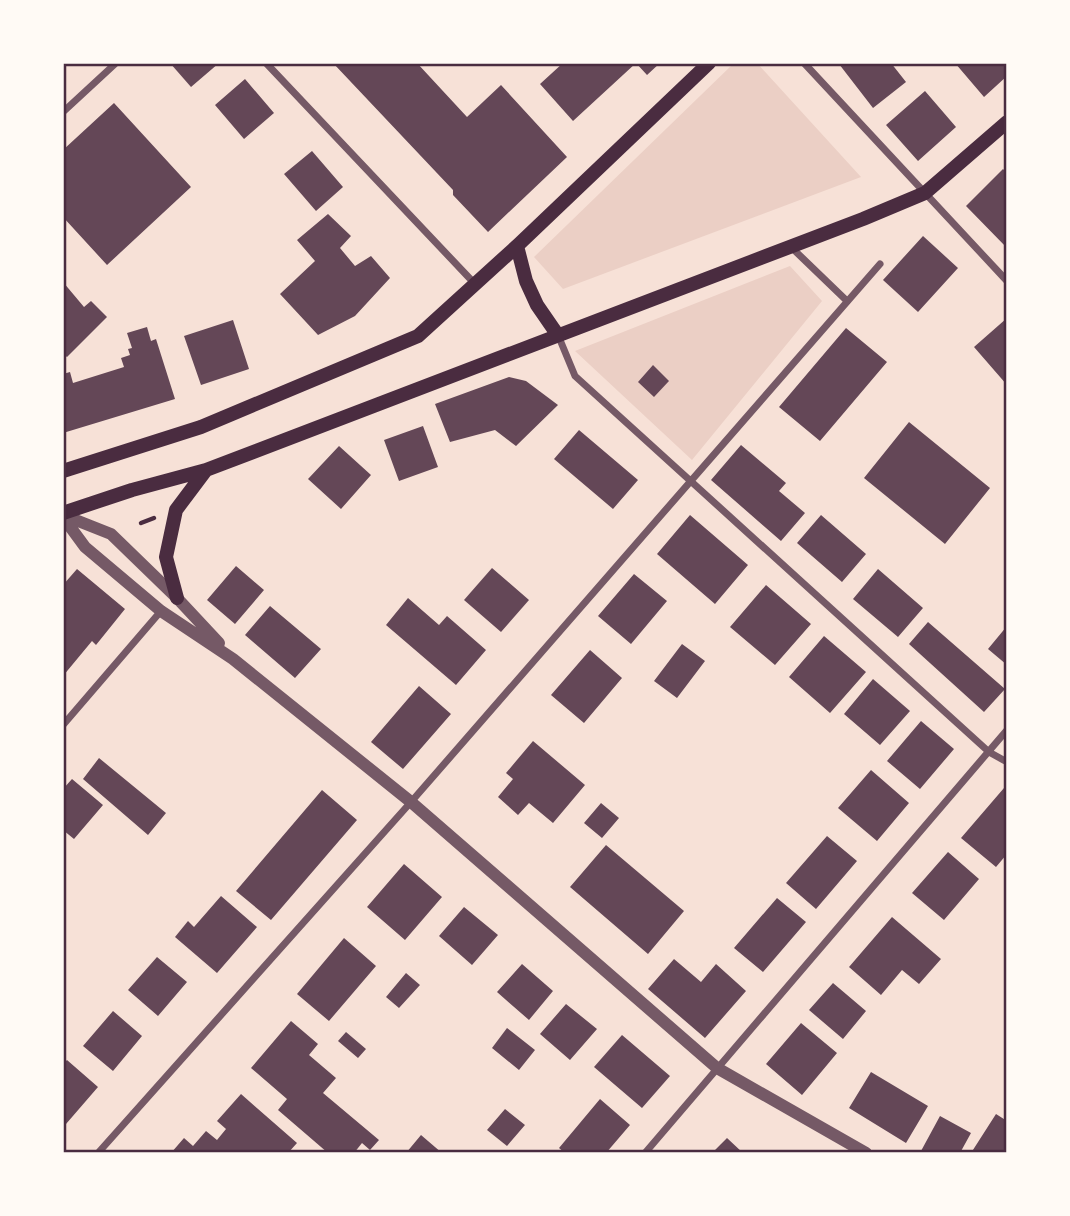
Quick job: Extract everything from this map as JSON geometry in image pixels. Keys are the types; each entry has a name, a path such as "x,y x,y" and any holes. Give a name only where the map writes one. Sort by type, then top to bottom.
{"main road":[{"path":"63,471 201,427 418,336 709,63"},
{"path":"63,515 206,470 557,334 792,248 925,193 1007,122"},
{"path":"517,246 526,281 537,304 557,334"},
{"path":"177,598 166,557 176,510 206,470"}],"street":[{"path":"63,112 116,63"},
{"path":"266,63 475,284"},
{"path":"804,63 1007,281"},
{"path":"792,248 847,300"},
{"path":"98,1153 411,802 880,264"},
{"path":"557,334 575,376 989,752 1007,762"},
{"path":"63,515 111,534 177,598 233,659"},
{"path":"63,515 85,547 161,611 233,659 411,802 717,1068 866,1153"},
{"path":"63,725 161,611"},
{"path":"645,1153 1007,730"}],"shaded area":[{"path":"734,63 757,63 861,177 563,289 534,257"},
{"path":"790,266 822,301 692,460 575,351"}],"building":[{"path":"170,63 219,63 191,87"},
{"path":"333,63 417,63 467,117 501,85 567,157 488,232 453,195 453,190"},
{"path":"563,63 636,63 573,121 540,84"},
{"path":"636,63 660,63 647,75"},
{"path":"891,63 906,82 873,108 839,64"},
{"path":"955,63 1007,63 1007,76 984,97"},
{"path":"245,79 274,113 244,139 215,105"},
{"path":"925,91 956,127 918,161 886,125"},
{"path":"114,103 191,187 107,265 63,217 63,150"},
{"path":"312,151 343,187 316,211 284,174"},
{"path":"1003,169 1007,173 1007,248 966,206"},
{"path":"328,214 351,236 340,248 355,266 371,256 390,278 355,316 318,335 280,294 315,261 297,240"},
{"path":"923,236 958,268 918,312 883,280"},
{"path":"63,282 84,307 91,301 107,317 67,357 63,354"},
{"path":"1007,318 1007,385 974,347"},
{"path":"233,320 249,369 201,385 184,336"},
{"path":"147,327 151,341 156,339 175,399 63,433 63,374 70,372 73,383 124,367 121,358 130,355 128,349 132,348 127,333"},
{"path":"846,328 887,362 820,441 779,407"},
{"path":"653,365 669,381 654,397 638,382"},
{"path":"509,377 526,381 558,405 516,446 495,430 450,442 435,404"},
{"path":"909,422 990,488 945,544 864,478"},
{"path":"423,426 438,467 399,481 384,440"},
{"path":"579,430 638,480 613,509 554,459"},
{"path":"741,445 786,483 779,491 805,513 781,541 711,480"},
{"path":"339,446 371,475 341,509 308,479"},
{"path":"690,515 748,565 715,604 657,554"},
{"path":"821,515 866,554 842,582 797,543"},
{"path":"236,566 264,590 235,624 207,600"},
{"path":"492,568 529,600 501,632 464,600"},
{"path":"77,569 125,609 96,645 92,641 63,676 63,585"},
{"path":"878,569 923,608 898,637 853,599"},
{"path":"634,574 667,601 631,644 598,616"},
{"path":"766,585 811,624 775,665 730,627"},
{"path":"408,598 439,625 447,616 486,650 456,685 386,625"},
{"path":"270,606 321,649 295,678 245,635"},
{"path":"928,622 1005,689 984,712 909,644"},
{"path":"1007,626 1007,665 988,649"},
{"path":"824,636 866,672 830,713 789,677"},
{"path":"682,644 705,661 677,698 654,681"},
{"path":"590,650 622,678 584,723 551,695"},
{"path":"873,679 910,711 880,745 844,714"},
{"path":"419,686 451,714 403,769 371,742"},
{"path":"921,721 954,749 920,789 887,761"},
{"path":"533,741 585,785 553,823 529,803 518,815 498,797 513,779 506,773"},
{"path":"99,758 166,813 148,835 83,779"},
{"path":"871,770 909,803 877,841 838,808"},
{"path":"72,779 103,805 74,839 63,830 63,789"},
{"path":"1004,788 1007,791 1007,854 996,867 961,838"},
{"path":"322,790 357,820 271,920 236,891"},
{"path":"601,803 619,818 602,838 584,823"},
{"path":"827,836 857,861 816,909 786,883"},
{"path":"606,845 684,911 648,954 570,887"},
{"path":"948,852 979,879 944,920 912,893"},
{"path":"404,864 442,897 405,940 367,907"},
{"path":"221,896 257,927 217,973 175,937 188,921 194,927"},
{"path":"777,898 806,922 763,972 734,948"},
{"path":"464,907 498,935 472,965 439,936"},
{"path":"892,917 941,959 919,984 902,970 881,995 849,967"},
{"path":"344,938 376,966 329,1021 297,994"},
{"path":"157,957 187,982 158,1016 128,990"},
{"path":"674,959 701,982 716,964 746,991 705,1038 648,989"},
{"path":"522,964 553,991 529,1020 497,992"},
{"path":"406,973 420,985 399,1008 386,997"},
{"path":"833,983 866,1011 843,1039 809,1010"},
{"path":"566,1004 597,1029 570,1060 540,1034"},
{"path":"113,1011 142,1036 113,1071 83,1046"},
{"path":"291,1021 318,1044 309,1055 336,1078 323,1093 379,1140 370,1150 362,1143 354,1153 328,1153 278,1110 287,1099 251,1068"},
{"path":"801,1023 837,1053 802,1095 766,1064"},
{"path":"507,1028 535,1050 519,1070 492,1048"},
{"path":"346,1032 366,1049 358,1058 338,1041"},
{"path":"622,1035 670,1076 642,1108 594,1067"},
{"path":"67,1060 98,1087 66,1124 63,1121 63,1064"},
{"path":"871,1072 928,1106 906,1143 849,1108"},
{"path":"241,1094 297,1143 288,1153 171,1153 184,1138 193,1146 206,1131 217,1140 226,1129 217,1121"},
{"path":"600,1099 630,1125 606,1153 565,1153 559,1148"},
{"path":"505,1109 525,1125 507,1146 487,1130"},
{"path":"996,1114 1007,1121 1007,1153 971,1153"},
{"path":"940,1116 971,1133 960,1153 921,1151"},
{"path":"421,1135 442,1153 406,1153"},
{"path":"727,1138 743,1153 712,1153"}]}
